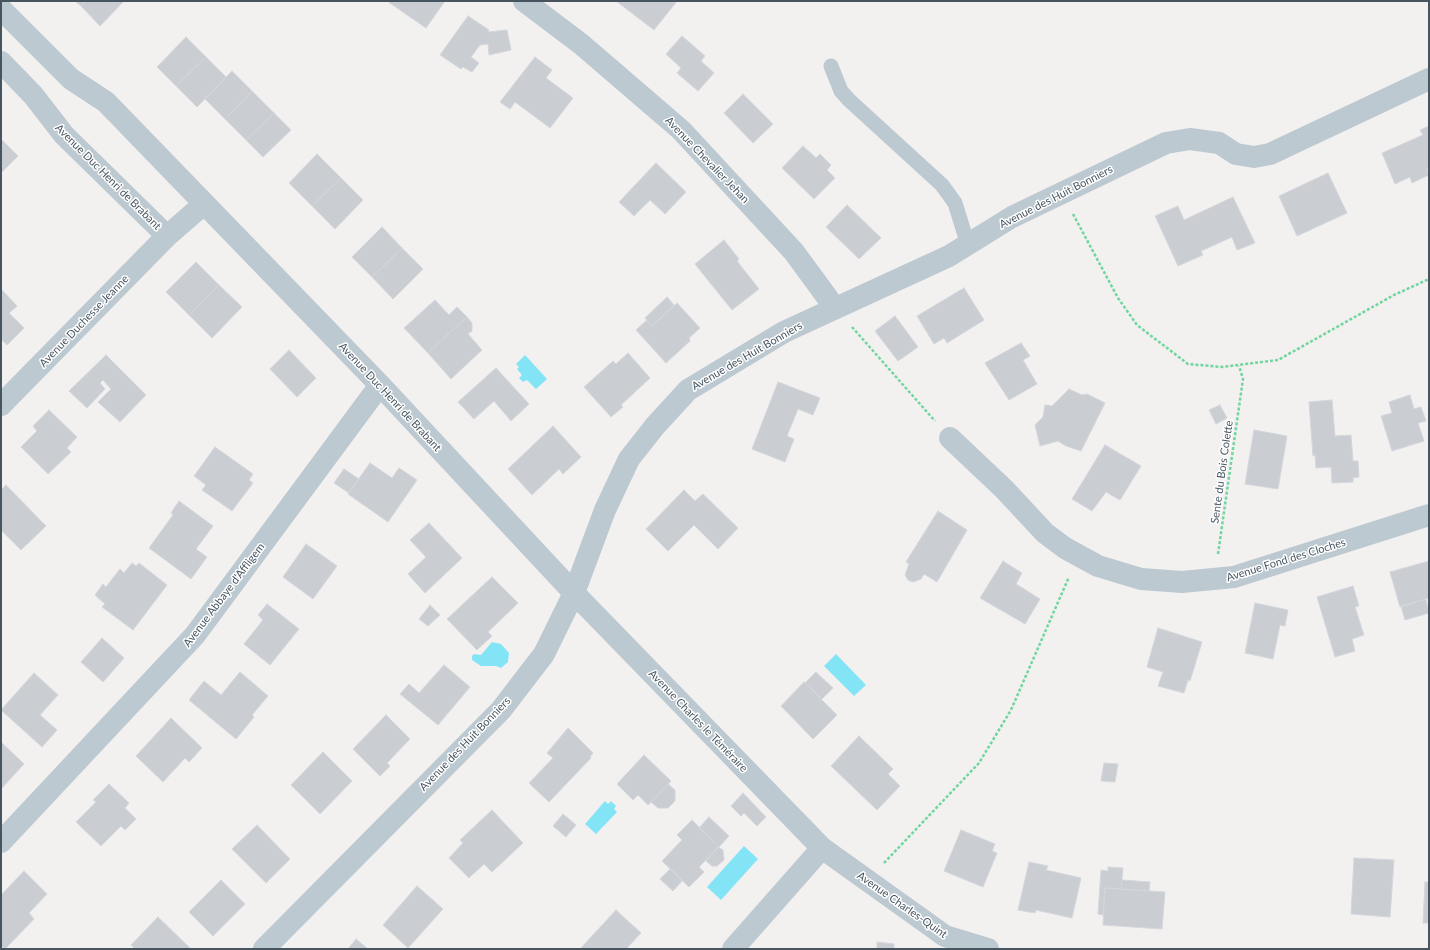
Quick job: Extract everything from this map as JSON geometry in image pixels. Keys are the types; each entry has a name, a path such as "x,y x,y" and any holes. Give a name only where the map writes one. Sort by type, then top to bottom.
{"street":[{"name":"Avenue Chevalier Jehan","path":"524,1 581,44 681,130 794,252 835,308"},
{"name":"Avenue Duc Henri de Brabant","path":"1,9 71,79 106,102 380,385 574,593"},
{"name":"Avenue Duc Henri de Brabant","path":"1,62 33,95 64,134 167,236 204,204"},
{"name":"Avenue des Huit Bonniers","path":"264,949 501,710 544,654 574,593 605,510 629,459 655,426 688,390 784,332 949,256 1012,217 1166,143 1190,139 1219,143 1236,154 1254,157 1270,154 1429,79"},
{"name":"Avenue Duchesse Jeanne","path":"1,405 167,236"},
{"name":"Avenue Abbaye d'Affligem","path":"1,842 195,635 380,385"},
{"name":"Avenue Fond des Cloches","path":"950,438 1004,489 1045,533 1079,556 1112,571 1141,579 1182,582 1234,577 1429,515"},
{"name":"Avenue Charles le Téméraire","path":"574,593 822,848"},
{"name":"Avenue Charles-Quint","path":"822,848 945,936 988,949"},
{"path":"732,949 822,848"}],"lane":[{"path":"831,66 841,91 849,100 942,185 955,203 968,245"}],"path":[{"path":"1061,193 1118,298 1137,325 1188,364 1222,367 1278,360 1394,295 1429,279"},
{"path":"835,308 950,438"},
{"name":"Sente du Bois Colette","path":"1214,580 1243,379 1239,366"},
{"path":"867,880 979,763 1011,710 1079,556"}],"water":[{"path":"525,355 547,379 536,389 527,380 523,382 519,378 522,375 517,369 519,367 516,364"},
{"path":"492,642 501,644 509,653 508,662 501,668 496,666 481,666 472,660 472,656 474,654 481,655"},
{"path":"836,654 866,685 854,696 824,666"},
{"path":"605,801 608,804 611,801 616,806 614,809 617,812 596,834 585,824"},
{"path":"744,846 758,859 721,900 707,887"}],"building":[{"path":"75,1 86,1 81,6"},
{"path":"86,1 124,1 100,26 81,6"},
{"path":"387,1 445,1 426,28"},
{"path":"616,1 677,1 654,30"},
{"path":"468,16 489,30 488,32 507,30 511,50 489,55 488,44 480,45 471,57 479,63 472,72 463,67 461,69 440,55"},
{"path":"682,36 705,56 701,61 714,73 698,91 677,73 681,68 666,54"},
{"path":"186,37 206,57 176,86 157,67"},
{"path":"206,57 226,77 197,107 176,86"},
{"path":"535,57 552,70 546,78 573,98 550,128 515,102 510,109 500,102"},
{"path":"232,71 252,91 225,119 205,99"},
{"path":"252,91 274,113 246,140 225,119"},
{"path":"743,94 773,124 753,143 724,113"},
{"path":"274,113 291,130 263,157 246,140"},
{"path":"1429,126 1429,168 1427,169 1429,175 1412,183 1410,177 1395,184 1382,153 1423,135 1420,130"},
{"path":"1,139 18,156 2,172 1,172"},
{"path":"803,146 816,158 820,154 831,165 827,170 835,178 814,199 782,168"},
{"path":"317,154 341,178 312,206 289,183"},
{"path":"656,163 686,192 665,214 650,200 634,216 619,202"},
{"path":"1328,173 1347,213 1297,236 1279,196"},
{"path":"341,178 363,200 335,229 312,206"},
{"path":"1233,197 1255,243 1237,250 1232,237 1201,251 1203,255 1178,266 1155,216 1178,206 1184,220"},
{"path":"847,205 881,238 859,259 826,227"},
{"path":"382,227 402,248 372,277 352,257"},
{"path":"724,240 739,259 737,261 759,289 732,310 695,264"},
{"path":"402,248 423,269 393,299 372,277"},
{"path":"196,262 219,285 189,315 166,292"},
{"path":"219,285 242,307 212,338 189,315"},
{"path":"964,288 984,320 947,343 944,338 934,344 917,316"},
{"path":"1,289 17,306 9,313 24,328 7,345 1,339"},
{"path":"667,297 674,305 652,326 645,318"},
{"path":"435,300 449,315 457,307 467,317 428,353 404,328"},
{"path":"677,303 700,328 689,338 690,341 666,363 636,330 647,320 652,326"},
{"path":"895,316 918,347 898,361 875,331"},
{"path":"467,317 472,323 472,331 468,334 482,350 451,379 428,353"},
{"path":"1021,343 1030,356 1023,360 1037,384 1009,400 985,363"},
{"path":"289,350 316,378 297,397 270,369"},
{"path":"628,353 650,378 621,405 623,407 611,417 584,387 613,361 616,364"},
{"path":"106,355 146,395 120,422 98,402 111,389 103,380 100,383 105,389 87,408 69,391"},
{"path":"496,368 529,404 511,421 494,401 474,419 458,402"},
{"path":"778,382 820,398 813,415 798,409 787,436 794,439 785,462 752,449"},
{"path":"1069,389 1082,395 1087,394 1105,403 1081,451 1066,446 1058,441 1040,446 1035,425 1043,417 1045,405 1052,406"},
{"path":"1410,395 1414,409 1421,407 1426,421 1418,423 1424,441 1392,451 1381,416 1392,413 1389,402"},
{"path":"1332,400 1335,436 1351,435 1353,461 1358,461 1359,477 1353,478 1353,482 1332,483 1331,467 1316,468 1315,455 1313,456 1309,402"},
{"path":"1220,405 1227,418 1216,424 1209,410"},
{"path":"49,410 77,437 67,448 71,452 48,474 21,447 37,431 33,426"},
{"path":"553,426 581,457 563,474 559,469 532,495 508,469"},
{"path":"1254,430 1287,436 1278,489 1245,484"},
{"path":"1105,445 1141,466 1120,500 1106,492 1092,511 1072,499"},
{"path":"215,447 253,474 249,480 253,483 232,511 202,490 206,485 194,476"},
{"path":"370,463 392,478 399,468 417,480 388,522 348,494"},
{"path":"344,469 359,479 349,493 334,483"},
{"path":"6,485 46,526 21,550 1,530 1,490"},
{"path":"684,490 695,501 703,494 738,528 718,549 694,525 668,551 646,529"},
{"path":"179,501 213,526 196,549 207,557 191,579 149,548 173,515 171,513"},
{"path":"938,511 967,530 937,582 924,574 921,579 913,582 908,580 905,575 909,564 906,562"},
{"path":"429,523 462,558 425,593 408,574 426,557 410,540"},
{"path":"306,544 337,566 313,599 283,577"},
{"path":"1003,561 1022,573 1016,584 1040,599 1025,624 980,598"},
{"path":"1429,561 1429,598 1400,607 1390,572"},
{"path":"132,563 136,566 139,563 167,585 133,630 102,607 105,604 95,595 103,584 106,587 120,569 124,573"},
{"path":"492,577 518,603 488,632 492,636 477,650 447,619"},
{"path":"1353,586 1359,606 1355,607 1364,635 1352,639 1355,651 1335,657 1317,597"},
{"path":"1426,599 1429,613 1405,620 1401,606"},
{"path":"1255,603 1288,610 1285,626 1280,625 1273,659 1245,653"},
{"path":"267,604 299,629 270,665 244,644 263,620 258,615"},
{"path":"430,605 440,615 428,626 419,619"},
{"path":"1158,628 1202,642 1190,681 1188,680 1184,693 1158,686 1163,672 1147,667"},
{"path":"102,638 124,658 103,682 81,662"},
{"path":"444,665 470,687 438,725 400,694 409,684 419,693"},
{"path":"240,672 268,696 252,715 254,717 236,739 189,700 204,681 221,695"},
{"path":"816,672 833,688 822,699 805,683"},
{"path":"34,673 58,695 40,715 57,730 42,747 1,710"},
{"path":"804,682 837,715 813,739 781,706"},
{"path":"386,715 410,739 387,763 390,766 380,776 353,749"},
{"path":"171,718 202,748 189,762 185,758 163,782 136,756"},
{"path":"568,728 593,753 590,757 591,758 549,802 529,783 553,758 547,753"},
{"path":"859,736 893,769 888,774 900,786 877,810 831,766"},
{"path":"1,742 24,764 1,789"},
{"path":"323,752 352,781 320,814 291,785"},
{"path":"644,755 671,781 648,805 638,795 633,800 617,784"},
{"path":"1104,763 1118,764 1115,782 1101,781"},
{"path":"109,784 129,803 125,808 136,819 125,830 121,826 101,846 76,822 96,802 93,800"},
{"path":"668,784 675,790 675,801 668,808 658,808 651,802"},
{"path":"743,793 766,817 757,826 744,813 741,816 731,806"},
{"path":"492,810 523,843 492,872 484,864 469,878 449,858 463,843 460,840"},
{"path":"563,814 576,825 566,837 553,826"},
{"path":"709,817 729,836 719,847 699,828"},
{"path":"692,820 719,847 699,867 704,872 689,887 662,861 682,840 677,835"},
{"path":"257,825 290,859 266,883 232,849"},
{"path":"961,830 995,844 992,851 997,853 983,887 944,871"},
{"path":"718,847 723,850 724,860 717,866 712,866 706,861"},
{"path":"1354,858 1394,860 1390,917 1351,914"},
{"path":"1029,862 1048,866 1046,870 1081,878 1072,918 1036,910 1035,913 1018,910"},
{"path":"1108,867 1123,868 1121,889 1105,888 1103,915 1098,914 1101,870 1108,871"},
{"path":"670,869 682,881 673,891 660,879"},
{"path":"24,871 47,894 29,913 34,919 5,949 1,946 1,895"},
{"path":"221,880 245,904 213,936 189,912"},
{"path":"1122,880 1150,882 1149,891 1121,889"},
{"path":"1425,882 1429,882 1429,923 1423,923"},
{"path":"417,886 443,909 408,948 383,925"},
{"path":"1105,888 1165,892 1162,929 1103,925"},
{"path":"616,910 641,933 626,949 580,949"},
{"path":"158,917 191,949 135,949 131,945"},
{"path":"356,939 368,949 348,949"},
{"path":"877,942 894,944 894,949 877,949"}]}
